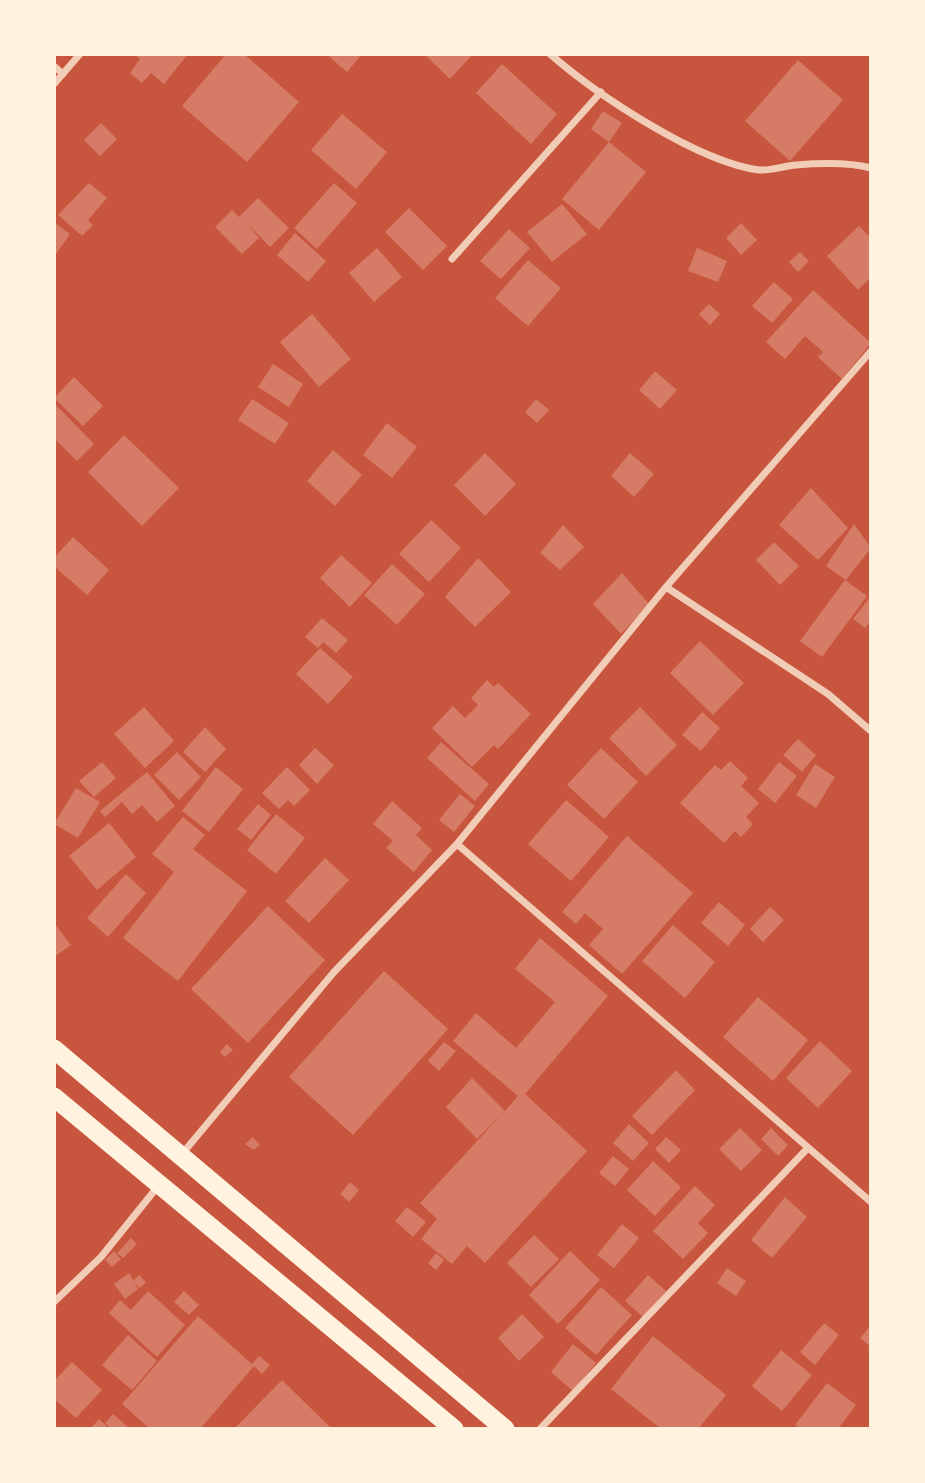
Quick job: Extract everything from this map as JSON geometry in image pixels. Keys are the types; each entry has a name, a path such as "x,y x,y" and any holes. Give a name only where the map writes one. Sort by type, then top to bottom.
{"highway":[{"path":"54,1049 182,1154 505,1429"},
{"path":"54,1097 454,1429"}],"street":[{"path":"54,84 80,54"},
{"path":"550,54 578,78 666,132 724,162 761,170 798,165 857,165 871,169"},
{"path":"54,66 63,74"},
{"path":"452,259 601,92"},
{"path":"182,1154 334,972 457,844 666,587 871,351"},
{"path":"666,587 828,694 871,731"},
{"path":"457,844 871,1202"},
{"path":"540,1429 807,1149"},
{"path":"54,1302 101,1257 160,1184"}],"building":[{"path":"134,54 188,54 164,84 151,73 142,83 130,73 140,59"},
{"path":"226,54 244,54 299,102 247,162 182,106"},
{"path":"326,54 362,54 347,72"},
{"path":"424,54 473,54 450,79"},
{"path":"798,60 843,100 790,161 745,121"},
{"path":"502,64 557,114 531,144 476,93"},
{"path":"603,111 622,123 609,142 591,129"},
{"path":"342,114 387,152 356,189 311,150"},
{"path":"101,123 117,139 100,156 84,140"},
{"path":"609,142 646,172 599,230 562,199"},
{"path":"89,183 107,198 88,220 93,225 82,236 58,215"},
{"path":"334,183 357,203 317,249 294,228"},
{"path":"258,198 289,228 270,247 247,223 259,238 242,254 215,227 232,210 239,217"},
{"path":"562,204 587,234 552,262 527,232"},
{"path":"409,208 447,246 423,270 385,232"},
{"path":"54,222 70,234 57,253 54,251"},
{"path":"741,223 757,240 741,255 726,238"},
{"path":"859,226 871,238 871,277 858,290 827,256"},
{"path":"509,229 530,248 501,279 480,261"},
{"path":"295,233 326,261 308,282 277,255"},
{"path":"377,248 402,277 374,302 349,273"},
{"path":"697,248 727,261 718,282 688,271"},
{"path":"800,252 809,261 798,272 789,262"},
{"path":"528,260 561,288 528,326 495,298"},
{"path":"774,282 793,299 772,323 752,306"},
{"path":"813,290 871,343 842,379 818,357 823,352 805,336 785,359 766,342"},
{"path":"709,304 720,314 710,325 699,314"},
{"path":"312,314 351,359 319,387 280,342"},
{"path":"273,364 303,384 289,407 258,387"},
{"path":"655,371 677,390 660,409 639,390"},
{"path":"74,377 103,406 83,426 54,398"},
{"path":"252,399 289,423 275,444 238,420"},
{"path":"536,399 549,410 537,423 525,412"},
{"path":"54,403 94,444 77,461 54,438"},
{"path":"387,423 417,447 392,478 363,455"},
{"path":"124,435 179,488 142,526 88,472"},
{"path":"333,450 362,475 335,506 307,481"},
{"path":"485,453 516,484 485,516 454,485"},
{"path":"630,453 654,474 634,497 611,476"},
{"path":"811,488 848,528 818,560 779,525"},
{"path":"431,520 461,548 429,582 399,554"},
{"path":"854,524 871,548 846,580 826,566"},
{"path":"563,525 584,547 560,570 540,553"},
{"path":"73,537 109,570 87,595 54,566 54,558"},
{"path":"774,542 799,566 780,585 756,560"},
{"path":"341,555 372,583 350,607 320,578"},
{"path":"478,558 511,592 475,627 445,597"},
{"path":"392,564 425,594 397,625 364,595"},
{"path":"622,573 649,604 621,634 593,604"},
{"path":"845,580 867,596 822,657 800,641"},
{"path":"871,596 871,621 865,628 853,619"},
{"path":"322,618 348,640 336,653 323,642 318,648 305,637"},
{"path":"700,641 744,683 713,715 670,673"},
{"path":"320,648 353,677 328,704 296,674"},
{"path":"487,680 494,687 498,683 531,714 498,749 494,745 472,767 432,728 453,706 465,718 478,705 471,698"},
{"path":"144,707 174,741 145,768 114,734"},
{"path":"640,707 677,745 646,776 609,738"},
{"path":"702,712 720,728 701,751 682,735"},
{"path":"205,727 226,749 205,772 183,752"},
{"path":"798,739 816,755 802,772 783,755"},
{"path":"441,742 489,784 475,801 427,758"},
{"path":"315,748 334,765 317,784 299,765"},
{"path":"601,748 638,782 604,819 567,785"},
{"path":"177,752 201,777 179,800 154,775"},
{"path":"730,761 748,778 741,786 759,803 746,817 753,824 741,837 735,831 724,843 680,803 715,765 721,770"},
{"path":"102,762 116,778 94,797 79,781"},
{"path":"779,762 797,776 775,803 758,789"},
{"path":"815,764 835,777 816,808 796,795"},
{"path":"216,767 243,789 209,832 182,811"},
{"path":"287,767 310,790 294,806 288,800 279,809 262,793"},
{"path":"147,772 175,806 157,822 142,805 132,814 122,802 105,817 100,811"},
{"path":"76,788 100,802 78,838 54,824"},
{"path":"460,794 475,806 454,832 439,820"},
{"path":"566,800 609,837 571,881 528,844"},
{"path":"392,801 422,828 416,835 432,850 414,872 386,848 393,841 373,824"},
{"path":"258,804 271,815 251,840 237,829"},
{"path":"276,814 305,838 276,874 247,850"},
{"path":"183,817 205,835 193,849 247,891 178,981 123,938 174,872 152,854"},
{"path":"109,823 136,857 97,890 69,856"},
{"path":"627,836 693,893 622,974 589,945 603,929 585,913 576,924 562,912"},
{"path":"325,858 349,880 309,923 285,901"},
{"path":"126,874 146,893 108,937 87,918"},
{"path":"719,902 745,925 728,946 701,923"},
{"path":"268,906 325,960 248,1043 191,989"},
{"path":"770,907 784,920 763,942 750,929"},
{"path":"54,923 71,945 54,957"},
{"path":"673,925 715,962 685,998 642,961"},
{"path":"540,938 608,996 525,1094 587,1151 485,1263 467,1246 452,1264 421,1239 437,1219 420,1203 503,1113 477,1139 446,1107 472,1078 505,1111 518,1096 453,1041 476,1013 516,1048 555,1002 515,969"},
{"path":"384,971 448,1029 353,1135 289,1077"},
{"path":"758,997 808,1040 773,1081 723,1037"},
{"path":"820,1041 852,1071 818,1108 786,1078"},
{"path":"444,1042 456,1051 439,1071 428,1061"},
{"path":"227,1044 233,1050 225,1057 220,1052"},
{"path":"676,1070 695,1090 652,1135 632,1116"},
{"path":"629,1124 649,1143 633,1161 613,1143"},
{"path":"740,1128 762,1150 741,1171 719,1149"},
{"path":"771,1128 788,1145 778,1156 761,1139"},
{"path":"253,1137 260,1145 254,1150 245,1144"},
{"path":"666,1137 681,1150 669,1163 655,1149"},
{"path":"613,1156 629,1169 615,1186 599,1173"},
{"path":"653,1161 681,1187 655,1216 627,1190"},
{"path":"350,1182 359,1190 349,1202 340,1194"},
{"path":"695,1186 715,1205 698,1223 708,1233 683,1259 653,1231"},
{"path":"785,1197 807,1217 772,1258 751,1240"},
{"path":"407,1207 426,1222 413,1237 395,1221"},
{"path":"622,1224 639,1238 614,1268 597,1255"},
{"path":"534,1235 559,1259 531,1287 507,1263"},
{"path":"131,1238 137,1244 123,1258 117,1253"},
{"path":"114,1251 121,1259 112,1267 105,1260"},
{"path":"570,1251 600,1280 558,1324 529,1295"},
{"path":"436,1253 444,1260 436,1270 428,1263"},
{"path":"727,1268 746,1281 736,1296 717,1283"},
{"path":"129,1273 138,1289 125,1299 114,1284"},
{"path":"139,1275 146,1282 140,1288 133,1281"},
{"path":"648,1275 666,1291 643,1317 625,1301"},
{"path":"601,1287 632,1315 596,1355 565,1328"},
{"path":"148,1291 185,1325 157,1357 109,1313 120,1300 131,1310"},
{"path":"184,1291 199,1305 189,1315 174,1302"},
{"path":"522,1314 544,1337 519,1361 498,1338"},
{"path":"198,1316 252,1364 259,1356 270,1365 262,1374 254,1366 200,1429 150,1429 122,1404"},
{"path":"824,1323 839,1335 815,1365 800,1352"},
{"path":"871,1325 871,1347 860,1338"},
{"path":"128,1335 157,1361 132,1390 102,1365"},
{"path":"653,1336 726,1395 698,1429 661,1429 611,1389"},
{"path":"573,1344 596,1363 573,1391 551,1372"},
{"path":"781,1350 812,1375 782,1411 752,1386"},
{"path":"72,1362 102,1390 76,1418 54,1399 54,1381"},
{"path":"282,1380 332,1429 234,1429"},
{"path":"827,1383 856,1405 838,1429 800,1429 795,1425"},
{"path":"113,1414 130,1429 112,1429 105,1423"},
{"path":"99,1419 110,1429 90,1429"}]}
